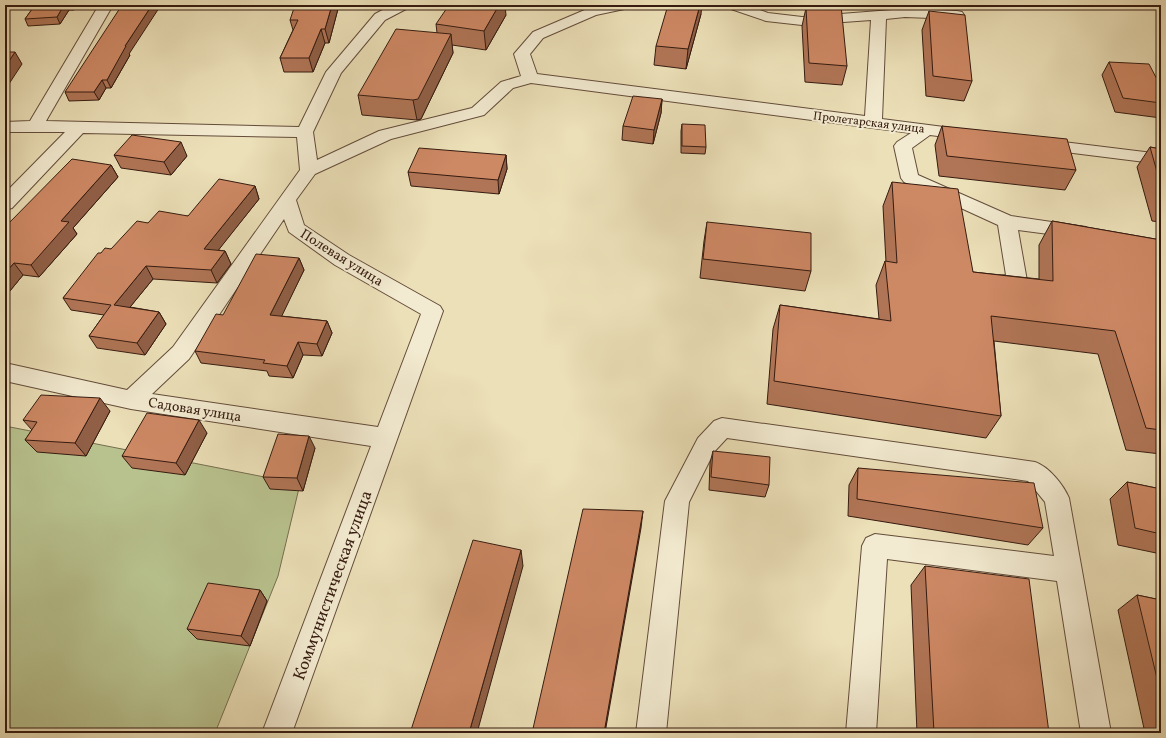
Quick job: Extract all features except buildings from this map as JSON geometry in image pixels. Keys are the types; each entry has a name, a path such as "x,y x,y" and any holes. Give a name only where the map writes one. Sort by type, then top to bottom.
{"street":[{"path":"35,126 106,5"},
{"path":"131,400 181,353 309,170 385,135 478,112 507,85 530,78 522,54 538,35 592,12 624,5"},
{"path":"734,5 766,17 802,21 905,12 957,15"},
{"path":"309,170 305,132 334,72 380,17 395,6"},
{"path":"873,122 879,15"},
{"name":"Пролетарская улица","path":"530,78 981,136"},
{"path":"5,127 35,126 305,132"},
{"path":"5,204 79,128"},
{"path":"926,129 902,146 910,178 1007,222 1099,235"},
{"path":"1020,141 1161,159"},
{"name":"Полевая улица","path":"287,200 296,228 342,260 433,312 386,438"},
{"path":"987,283 1017,281 1007,222"},
{"name":"Садовая улица","path":"5,372 131,400 386,438"},
{"path":"651,733 677,502 706,445 722,428 1035,472 1057,498 1096,733"},
{"name":"Коммунистическая улица","path":"277,733 386,438"},
{"path":"861,733 876,546 1069,570"}],"green space":[{"path":"5,426 300,484 278,576 215,733 5,733"}]}
